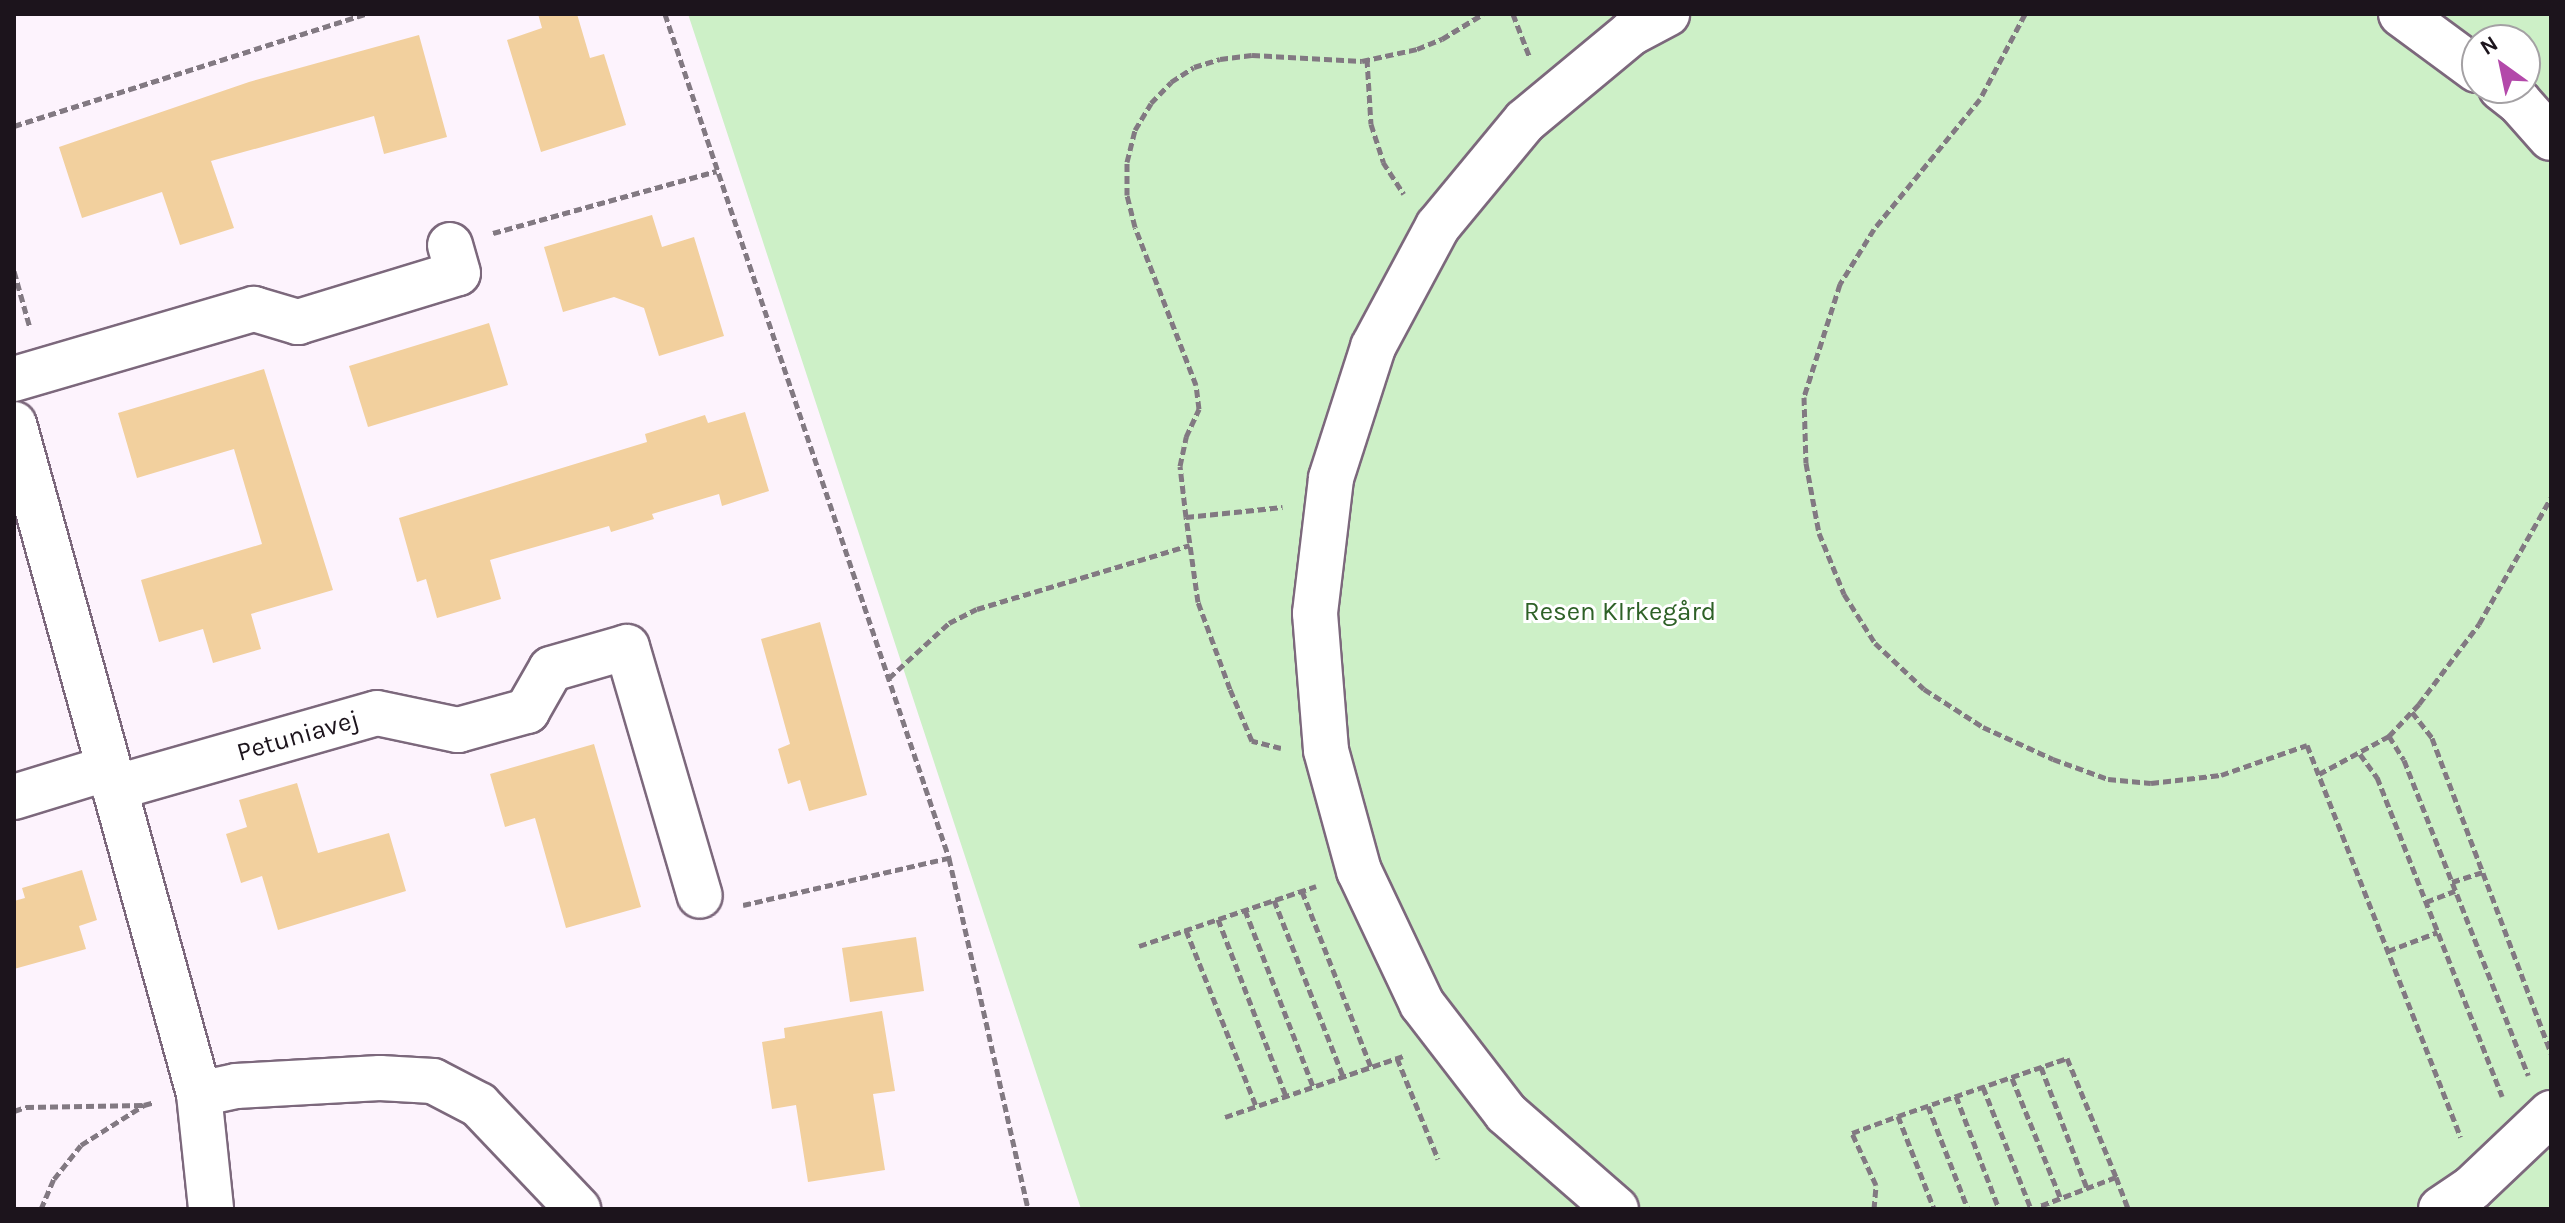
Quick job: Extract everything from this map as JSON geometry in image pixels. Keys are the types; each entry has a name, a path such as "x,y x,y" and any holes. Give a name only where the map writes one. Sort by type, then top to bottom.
{"street":[{"path":"1616,1209 1506,1113 1422,1004 1359,871 1326,745 1315,613 1331,478 1373,347 1441,223 1525,121 1631,33 1667,14"},
{"path":"2401,14 2461,58"},
{"path":"2521,104 2551,138"},
{"path":"14,379 254,309 298,322 415,287 458,273 450,245"},
{"path":"14,424 199,1094 211,1209"},
{"name":"Petuniavej","path":"14,797 111,778 377,713 458,730 527,711 551,669 627,647 700,896"},
{"path":"199,1094 236,1086 380,1078 433,1081 479,1105 578,1209"},
{"path":"2469,1197 2540,1110"}],"path":[{"path":"14,126 366,14"},
{"path":"665,14 949,858 1028,1209"},
{"path":"1326,745 1296,752 1252,741 1198,602 1180,466 1186,437 1199,409 1196,385 1127,195 1127,162 1135,130 1151,103 1171,82 1194,67 1252,55 1367,59 1417,49 1442,39 1483,14"},
{"path":"2025,14 1980,99 1874,229 1840,284 1804,397 1806,463 1819,533 1844,594 1875,643 1924,689 1983,727 2108,779 2151,783 2221,775 2307,745 2388,951 2469,1197"},
{"path":"1367,59 1371,124 1383,162 1403,193 1441,223"},
{"path":"450,245 717,171"},
{"path":"2319,774 2389,736 2412,712 2479,624 2551,498"},
{"path":"1186,517 1277,506 1327,514"},
{"path":"888,678 949,623 977,609 1190,545"},
{"path":"2412,712 2432,738 2551,1053"},
{"path":"2389,736 2404,760 2540,1110"},
{"path":"2360,754 2377,777 2503,1098 2540,1110"},
{"path":"700,896 731,907 949,858"},
{"path":"1139,946 1359,871"},
{"path":"2452,882 2482,872"},
{"path":"1302,891 1371,1067"},
{"path":"2426,902 2456,891"},
{"path":"1274,900 1343,1076"},
{"path":"1245,910 1313,1086"},
{"path":"1218,919 1286,1096"},
{"path":"1186,930 1256,1106"},
{"path":"2388,951 2438,932"},
{"path":"1225,1117 1450,1040"},
{"path":"1397,1058 1438,1159"},
{"path":"1874,1209 1876,1185 1852,1133 2067,1058 2128,1209"},
{"path":"2041,1067 2087,1188"},
{"path":"2012,1078 2061,1199"},
{"path":"1983,1087 2036,1208 2116,1177"},
{"path":"14,1111 26,1107 144,1105 199,1094"},
{"path":"1956,1096 1999,1209"},
{"path":"41,1209 54,1179 81,1145 144,1105"},
{"path":"1928,1106 1968,1209"},
{"path":"1898,1116 1934,1209"}],"green space":[{"name":"Resen KIrkegård","path":"688,14 2551,14 2551,1209 1081,1209"}],"building":[{"path":"538,14 577,14 590,58 604,54 626,125 541,152 507,40 542,28"},
{"path":"419,35 447,137 384,154 374,116 211,161 234,228 180,245 162,192 82,218 59,147 249,82"},
{"path":"652,215 662,247 694,237 724,336 659,356 644,308 614,297 563,312 544,247"},
{"path":"489,323 508,385 368,427 349,366"},
{"path":"264,369 333,590 251,614 261,649 213,663 203,629 159,642 141,580 262,544 234,449 137,478 118,413"},
{"path":"745,412 769,491 722,506 719,494 652,514 654,519 611,532 609,526 490,560 501,599 437,618 426,579 417,582 399,518 647,442 645,434 705,415 708,423"},
{"path":"820,622 867,795 809,811 800,780 788,784 778,749 790,744 761,639"},
{"path":"594,744 641,907 566,928 535,818 505,827 490,774"},
{"path":"297,783 318,853 389,833 406,891 278,930 262,876 241,883 226,834 247,827 239,800"},
{"path":"82,870 97,920 79,926 86,949 14,969 14,901 25,898 22,888"},
{"path":"916,937 924,991 850,1002 842,948"},
{"path":"882,1011 895,1091 873,1094 885,1170 808,1182 796,1105 772,1109 762,1042 785,1038 784,1028"}]}
